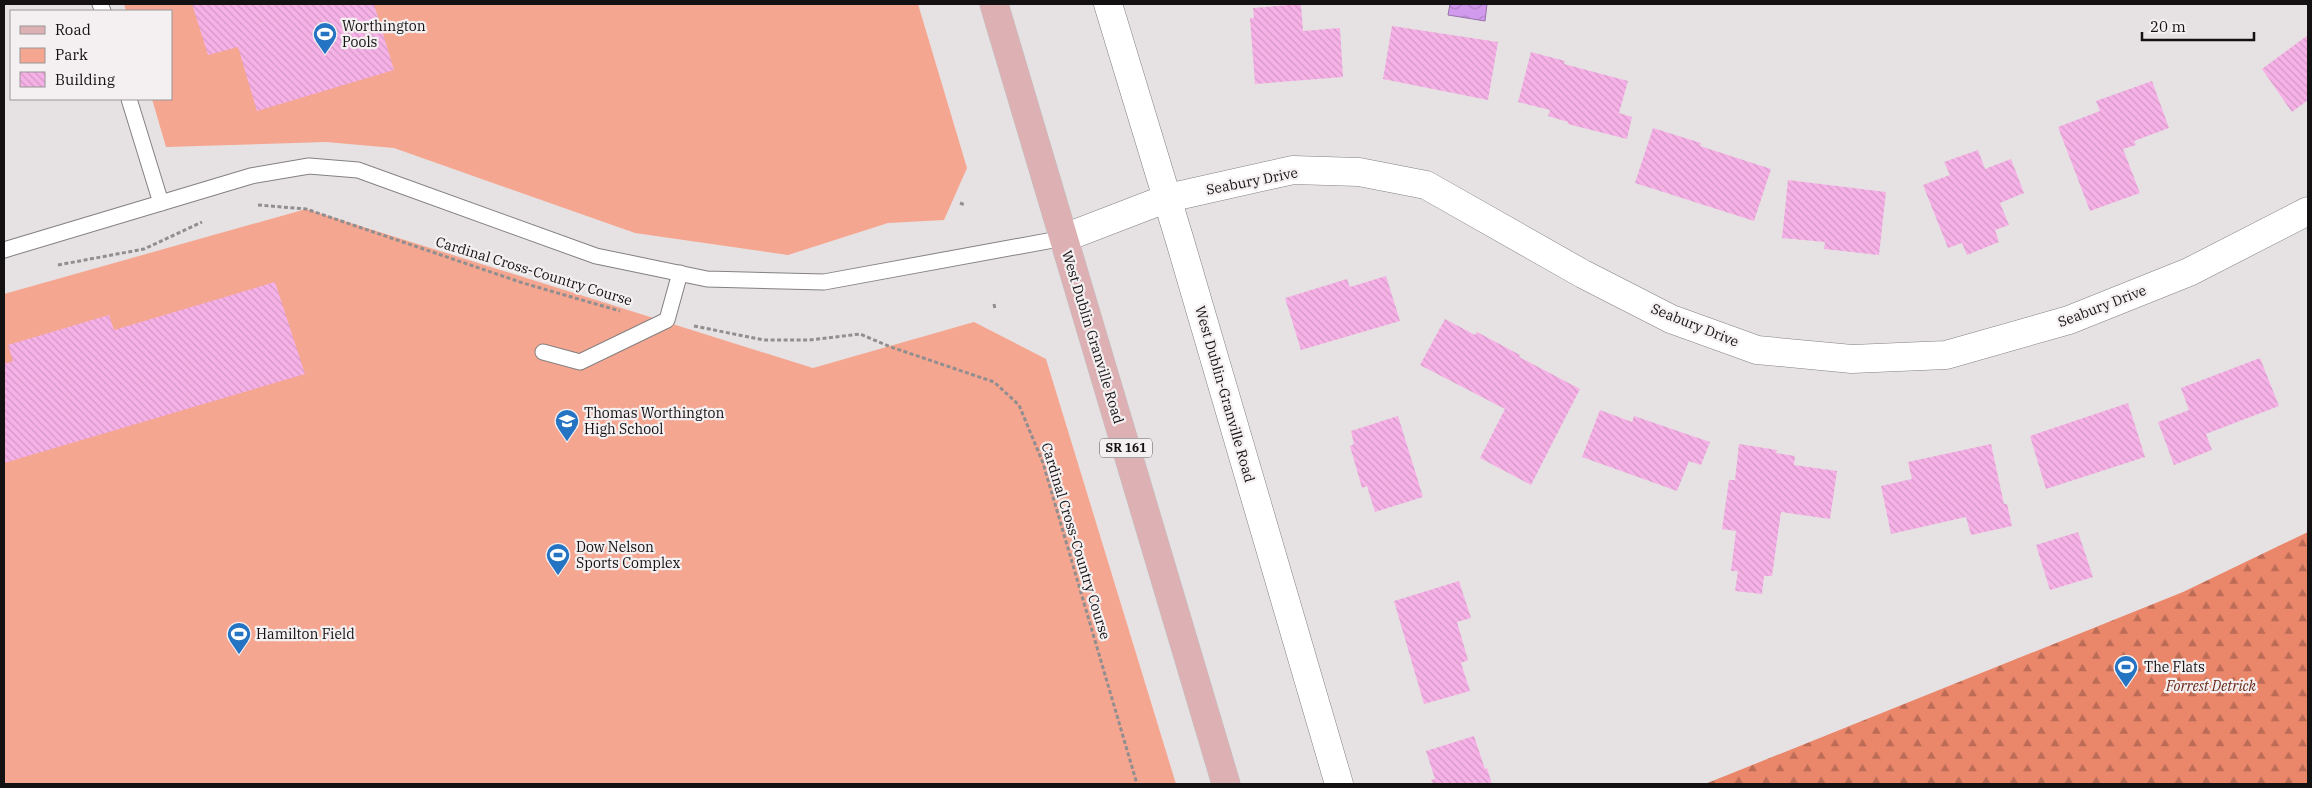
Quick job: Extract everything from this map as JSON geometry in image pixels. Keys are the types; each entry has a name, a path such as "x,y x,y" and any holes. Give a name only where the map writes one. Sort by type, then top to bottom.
{"main road":[{"name":"West Dublin Granville Road","path":"994,4 1226,784"}],"street":[{"name":"West Dublin-Granville Road","path":"1108,4 1168,198 1339,784"},
{"name":"Seabury Drive","path":"1064,238 1168,198 1293,170 1360,172 1426,185 1583,274 1670,319 1757,350 1852,359 1946,355 2069,320 2189,272 2308,211"}],"lane":[{"path":"129,100 161,203"},
{"path":"4,250 251,176 310,166 358,170 596,256 707,279 824,282 1064,238"},
{"path":"543,352 580,362 667,320 680,273"}],"path":[{"path":"960,203 965,205"},
{"name":"Cardinal Cross-Country Course","path":"253,204 306,209 523,283 616,310 764,340 809,340 860,334 891,347 994,382 1019,405 1043,463 1137,784"},
{"path":"50,266 144,249 206,220"}],"green space":[{"path":"124,4 918,4 967,168 944,220 888,223 788,255 635,233 394,148 326,142 166,147 152,100 172,100 172,10 126,10"},
{"name":"Dow Nelson Sports Complex","path":"306,209 813,368 974,322 1046,359 1176,784 4,784 4,294"},
{"name":"Forrest Detrick","path":"2308,532 2308,784 1705,784 2183,592"}],"water":[{"path":"1450,4 1487,4 1485,21 1448,15"}],"building":[{"path":"192,4 374,4 394,70 257,111 238,47 208,55"},
{"path":"1301,4 1303,31 1340,28 1343,77 1255,84 1250,18 1254,18 1253,8"},
{"path":"1392,26 1498,42 1488,100 1383,79"},
{"path":"2308,35 2308,100 2292,112 2262,69"},
{"path":"1531,52 1565,61 1564,64 1628,81 1619,113 1632,117 1627,139 1568,124 1568,122 1548,116 1550,110 1518,102"},
{"path":"2152,81 2169,128 2134,141 2136,145 2123,149 2140,193 2090,211 2058,127 2100,111 2096,101"},
{"path":"1653,128 1701,143 1700,146 1771,169 1754,221 1635,183"},
{"path":"1978,150 1985,169 2011,159 2024,193 2000,203 2009,225 1995,230 1999,242 1967,255 1962,243 1948,248 1923,185 1950,175 1944,162"},
{"path":"1788,180 1886,192 1879,255 1824,249 1825,242 1782,238"},
{"path":"1386,276 1400,321 1301,350 1285,298 1347,279 1350,287"},
{"path":"275,282 305,374 4,463 4,364 13,361 8,345 109,315 114,330"},
{"path":"1445,319 1475,335 1477,332 1520,355 1519,357 1580,389 1531,485 1480,458 1505,409 1420,365"},
{"path":"2260,358 2279,406 2206,434 2212,450 2174,465 2158,422 2189,410 2181,388"},
{"path":"2128,403 2145,457 2046,489 2030,436"},
{"path":"1600,410 1632,422 1634,416 1710,442 1701,465 1689,461 1677,491 1582,457"},
{"path":"1398,416 1423,497 1375,512 1367,486 1362,488 1350,446 1354,444 1351,431"},
{"path":"1739,444 1777,450 1776,453 1795,456 1794,465 1837,471 1830,519 1781,512 1772,576 1764,576 1762,594 1735,591 1738,571 1731,571 1736,531 1722,529 1729,480 1735,480"},
{"path":"1991,444 2004,504 2007,504 2012,526 1971,535 1966,517 1891,534 1881,486 1912,479 1908,462"},
{"path":"2078,532 2093,577 2050,590 2036,545"},
{"path":"1459,581 1471,618 1457,622 1468,660 1461,663 1470,691 1424,704 1394,601"},
{"path":"1474,736 1492,784 1433,784 1431,780 1435,779 1426,751"}],"place":[{"name":"Worthington Pools","path":"325,55"},
{"name":"Thomas Worthington High School","path":"567,442"},
{"name":"Dow Nelson Sports Complex","path":"558,576"},
{"name":"Hamilton Field","path":"239,655"},
{"name":"The Flats","path":"2126,688"}]}
